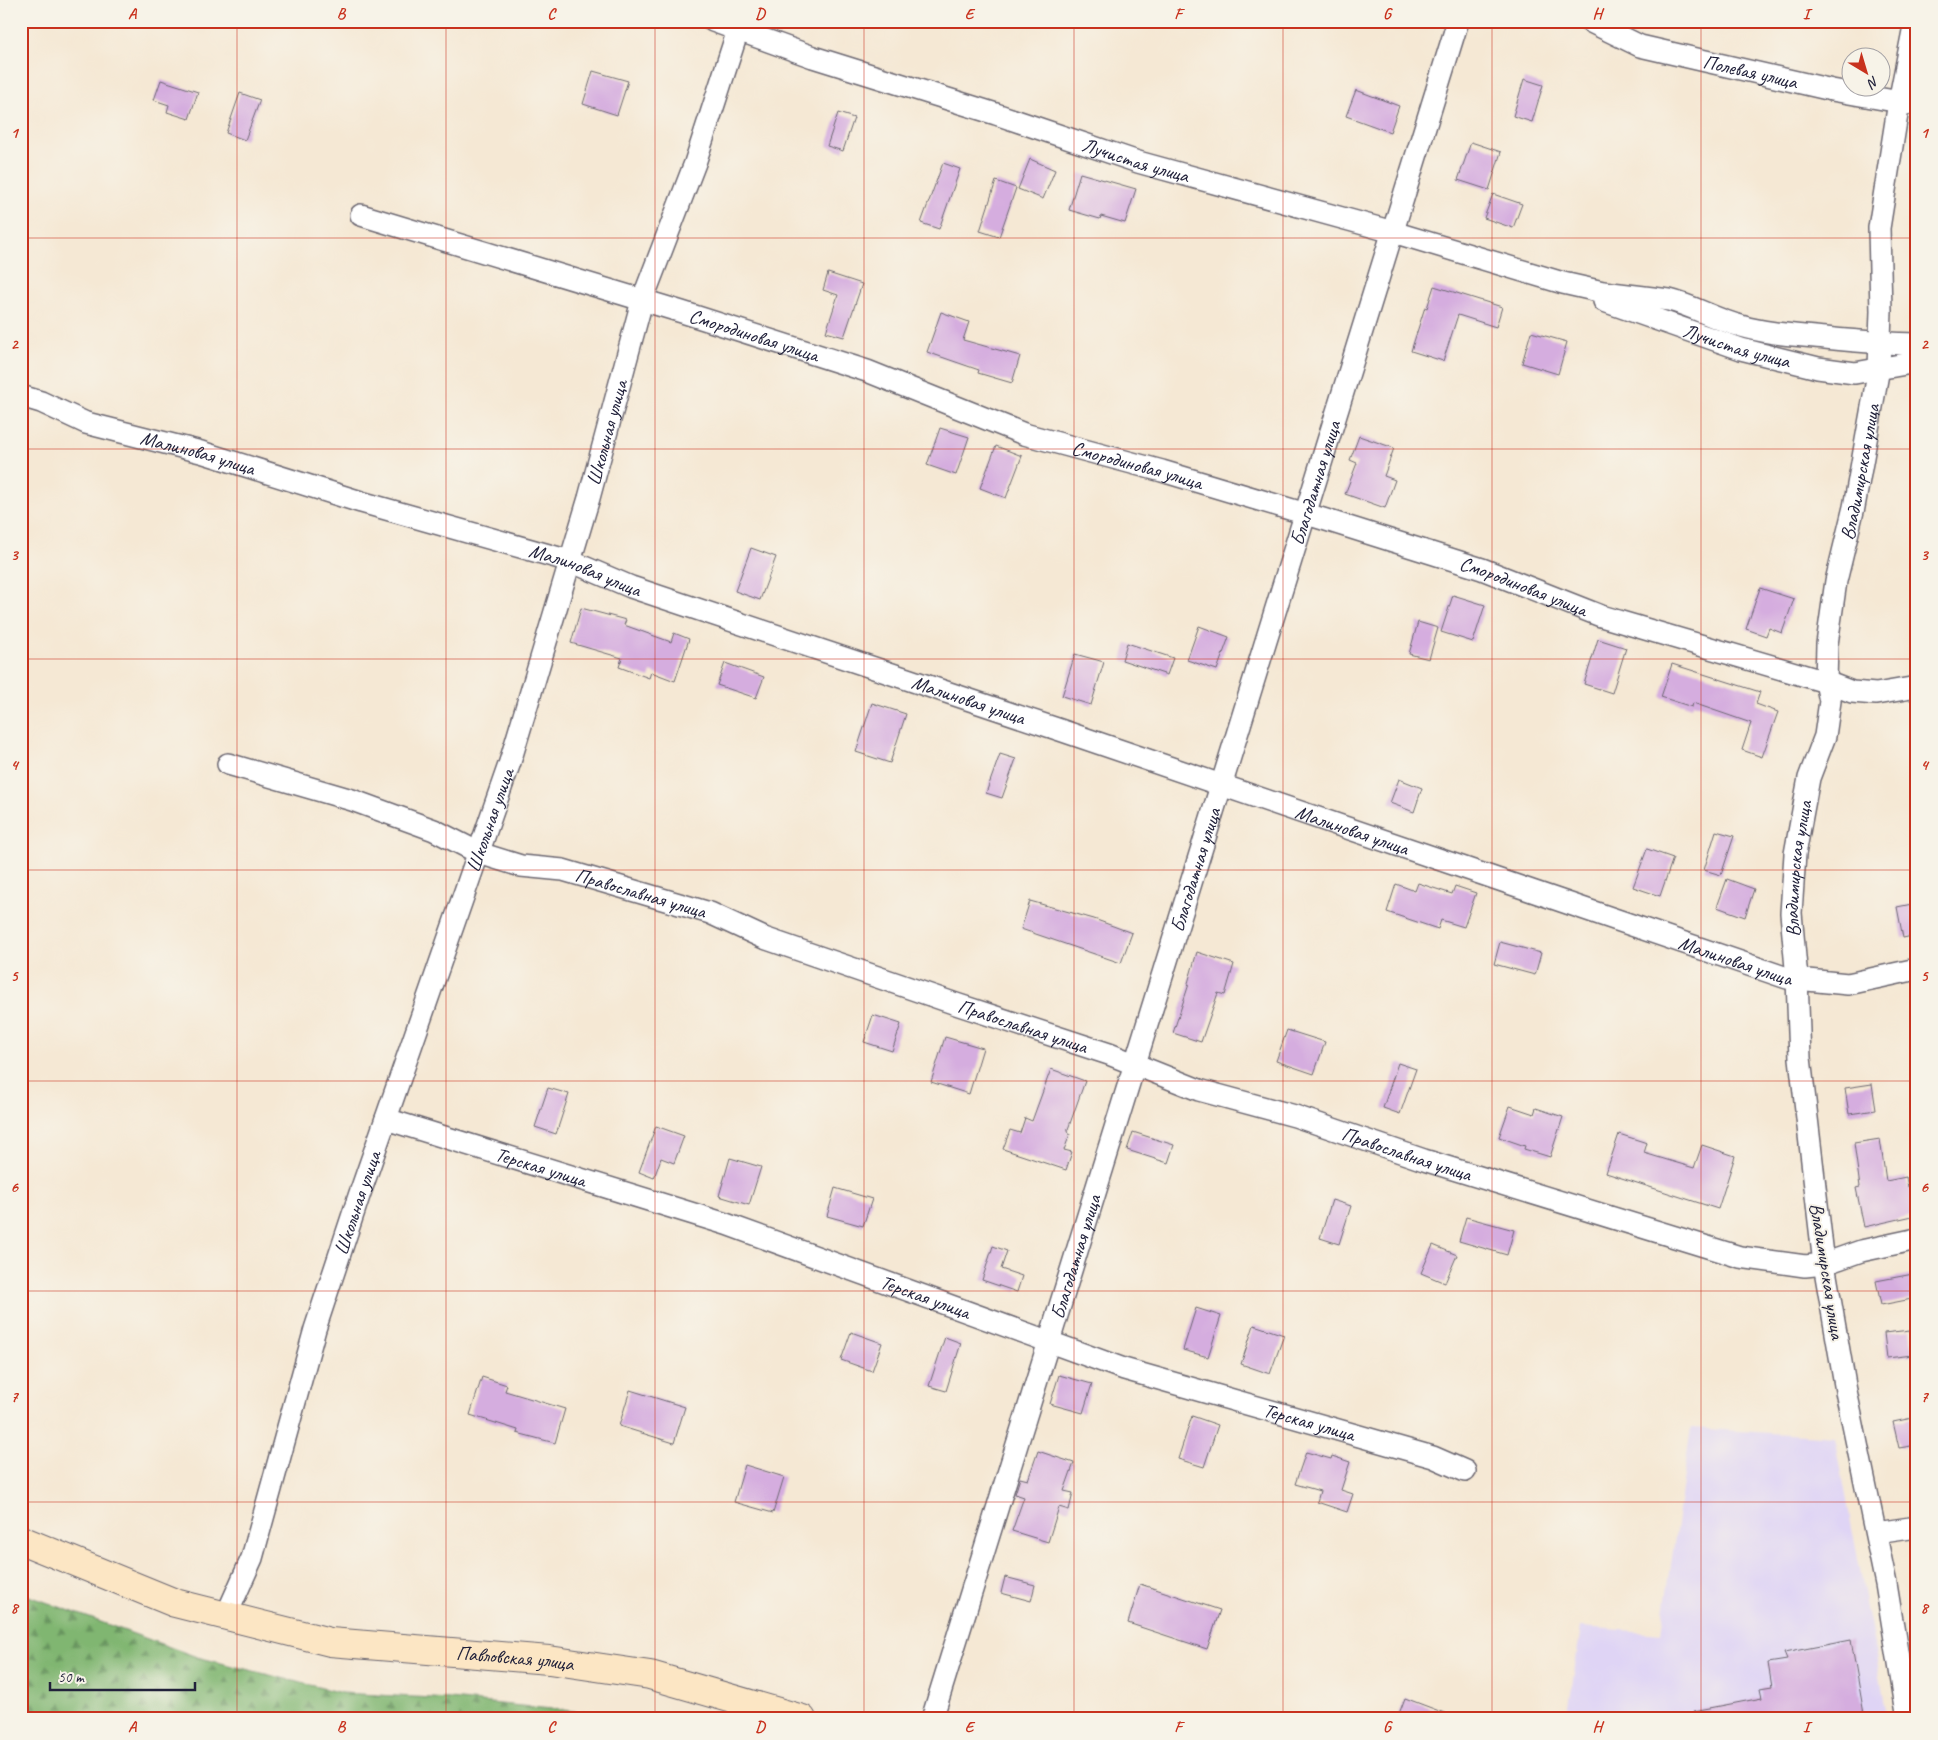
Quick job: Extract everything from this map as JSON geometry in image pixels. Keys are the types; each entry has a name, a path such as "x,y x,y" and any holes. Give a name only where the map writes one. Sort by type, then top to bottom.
{"street":[{"name":"Лучистая улица","path":"713,21 739,25 813,57 996,114 1138,162 1392,232 1563,283 1603,292 1679,302 1722,321 1789,336 1917,344"},
{"name":"Благодатная улица","path":"932,1719 1458,21"},
{"name":"Полевая улица","path":"1589,21 1640,46 1832,90 1908,104"},
{"name":"Владимирская улица","path":"1908,1719 1886,1584 1845,1382 1824,1264 1800,1058 1797,979 1791,913 1795,854 1809,778 1825,736 1830,701 1826,682 1827,644 1836,581 1854,507 1879,368 1881,343 1879,228 1908,104 1915,21"},
{"name":"Школьная улица","path":"226,1616 252,1558 315,1329 510,762 570,561 642,300 695,163 739,25"},
{"name":"Смородиновая улица","path":"361,215 642,300 867,371 1024,434 1162,471 1482,569 1601,616 1826,682 1852,692 1876,694 1917,687"},
{"name":"Лучистая улица","path":"1563,283 1613,304 1741,349 1818,368 1855,373 1917,362"},
{"name":"Малиновая улица","path":"21,396 41,402 86,423 201,452 361,502 570,561 631,587 1060,730 1787,978 1848,984 1917,969"},
{"name":"Православная улица","path":"228,764 361,803 434,830 479,853 521,866 563,870 710,913 764,938 1135,1063 1199,1090 1295,1116 1424,1160 1740,1257 1805,1266 1824,1264 1861,1251 1891,1243 1917,1239"},
{"name":"Терская улица","path":"386,1119 726,1224 1124,1369 1432,1456 1465,1470"},
{"path":"1876,1533 1917,1527"},
{"name":"Павловская улица","path":"21,1540 175,1603 330,1642 549,1660 650,1675 802,1719"}],"shaded area":[{"path":"1691,1428 1835,1437 1888,1719 1567,1719 1581,1627 1661,1633"}],"green space":[{"path":"21,1593 197,1657 342,1693 450,1699 623,1716 632,1719 21,1719"}],"building":[{"path":"593,71 628,81 617,115 583,104"},
{"path":"1524,79 1543,85 1532,122 1513,116"},
{"path":"161,80 198,92 189,119 167,112 169,105 154,100"},
{"path":"1356,90 1399,106 1390,132 1346,116"},
{"path":"240,93 260,100 245,140 226,133"},
{"path":"838,113 854,118 843,151 827,146"},
{"path":"1471,142 1501,152 1489,190 1458,180"},
{"path":"1030,159 1055,170 1043,199 1018,189"},
{"path":"943,163 960,169 939,229 921,223"},
{"path":"1080,173 1136,189 1125,223 1101,216 1100,219 1069,210"},
{"path":"996,181 1016,188 999,237 980,231"},
{"path":"1493,194 1522,204 1513,228 1484,218"},
{"path":"828,273 862,284 844,337 826,332 838,295 823,290"},
{"path":"1434,286 1502,307 1496,327 1458,315 1443,361 1411,351"},
{"path":"941,312 969,322 963,340 1020,356 1012,383 978,373 979,370 927,352"},
{"path":"1531,332 1567,342 1558,374 1522,363"},
{"path":"940,428 969,437 956,475 927,465"},
{"path":"1359,436 1394,448 1384,476 1395,480 1385,508 1345,494 1357,463 1350,460"},
{"path":"996,446 1022,456 1006,498 980,488"},
{"path":"751,548 776,557 760,600 735,591"},
{"path":"1760,588 1794,599 1782,633 1769,628 1766,636 1746,629"},
{"path":"1453,595 1485,605 1473,642 1441,632"},
{"path":"581,608 626,620 624,625 671,642 674,633 689,639 675,681 651,672 649,678 619,667 622,658 571,643"},
{"path":"1418,622 1438,628 1429,659 1409,654"},
{"path":"1199,626 1229,637 1217,670 1187,660"},
{"path":"1598,639 1626,648 1612,693 1584,684"},
{"path":"1127,643 1173,658 1167,675 1122,660"},
{"path":"1075,654 1104,662 1091,705 1062,696"},
{"path":"725,663 764,677 756,698 717,685"},
{"path":"1672,664 1760,692 1756,704 1778,712 1762,757 1742,750 1751,723 1693,703 1692,707 1661,697"},
{"path":"872,703 906,714 890,763 856,752"},
{"path":"1000,754 1016,759 1002,798 986,793"},
{"path":"1399,779 1422,788 1414,812 1390,803"},
{"path":"1716,831 1734,836 1721,875 1704,870"},
{"path":"1647,849 1673,858 1660,896 1633,887"},
{"path":"1727,879 1754,889 1745,917 1717,907"},
{"path":"1418,883 1452,894 1455,886 1476,893 1464,927 1441,920 1438,929 1387,912 1396,884 1415,891"},
{"path":"1030,901 1094,919 1132,933 1121,963 1021,929"},
{"path":"1917,903 1917,935 1903,938 1897,907"},
{"path":"1500,942 1541,953 1535,975 1494,964"},
{"path":"1197,952 1234,964 1225,995 1218,993 1201,1042 1173,1033"},
{"path":"873,1015 901,1024 892,1051 864,1042"},
{"path":"1287,1030 1325,1042 1314,1074 1276,1061"},
{"path":"945,1037 983,1048 969,1094 931,1082"},
{"path":"1398,1063 1416,1069 1400,1114 1383,1108"},
{"path":"1051,1069 1085,1081 1067,1132 1070,1134 1064,1150 1072,1152 1066,1170 1003,1149 1010,1130 1020,1133 1025,1118 1032,1121"},
{"path":"1872,1084 1876,1110 1849,1114 1845,1088"},
{"path":"548,1088 569,1094 556,1134 535,1127"},
{"path":"1510,1106 1534,1114 1536,1108 1563,1117 1550,1157 1524,1149 1525,1146 1499,1137"},
{"path":"656,1126 684,1136 674,1163 661,1158 654,1178 639,1172"},
{"path":"1133,1132 1174,1145 1168,1163 1127,1150"},
{"path":"1619,1134 1647,1143 1644,1153 1694,1168 1702,1145 1735,1156 1718,1209 1606,1173"},
{"path":"1880,1139 1886,1181 1906,1177 1908,1187 1917,1185 1917,1215 1864,1227 1856,1188 1860,1187 1854,1143"},
{"path":"730,1158 761,1167 749,1205 719,1196"},
{"path":"835,1188 872,1199 863,1226 827,1216"},
{"path":"1332,1200 1351,1206 1339,1244 1320,1238"},
{"path":"1466,1217 1514,1230 1507,1255 1459,1241"},
{"path":"1433,1245 1457,1255 1445,1283 1421,1273"},
{"path":"993,1246 1007,1251 1001,1269 1022,1276 1017,1292 982,1280"},
{"path":"1913,1274 1917,1298 1881,1305 1876,1281"},
{"path":"1196,1308 1221,1316 1208,1357 1183,1350"},
{"path":"1254,1325 1284,1335 1270,1374 1241,1364"},
{"path":"1910,1330 1913,1355 1887,1358 1884,1333"},
{"path":"851,1332 882,1343 872,1371 841,1360"},
{"path":"945,1337 961,1343 946,1391 929,1386"},
{"path":"1059,1375 1092,1384 1083,1413 1050,1404"},
{"path":"482,1377 507,1385 505,1391 565,1409 555,1443 517,1433 518,1430 470,1415"},
{"path":"630,1390 685,1407 674,1443 619,1426"},
{"path":"1192,1416 1218,1425 1204,1467 1178,1459"},
{"path":"1917,1417 1917,1445 1899,1448 1893,1422"},
{"path":"1038,1451 1074,1463 1064,1491 1073,1493 1069,1510 1059,1507 1048,1542 1012,1531 1024,1497 1015,1494 1020,1478 1028,1480"},
{"path":"1306,1452 1331,1459 1332,1456 1350,1462 1341,1490 1353,1494 1347,1512 1317,1502 1320,1491 1295,1484"},
{"path":"745,1465 784,1477 773,1513 734,1502"},
{"path":"1005,1577 1035,1585 1031,1601 1001,1593"},
{"path":"1140,1584 1220,1610 1207,1649 1128,1623"},
{"path":"1851,1640 1864,1714 1838,1719 1695,1719 1694,1711 1762,1698 1760,1689 1772,1687 1768,1663 1787,1660 1784,1653"},
{"path":"1405,1698 1455,1717 1455,1719 1397,1719"}]}
